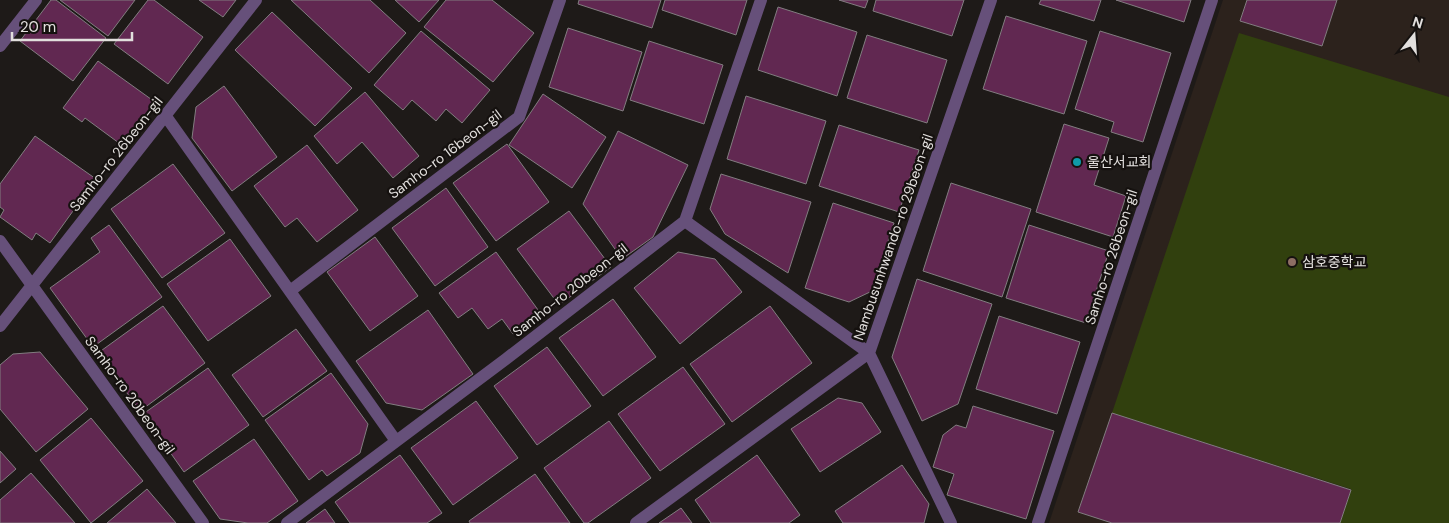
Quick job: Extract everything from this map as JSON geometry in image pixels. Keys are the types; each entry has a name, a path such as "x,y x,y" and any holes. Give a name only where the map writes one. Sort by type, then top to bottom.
{"street":[{"path":"0,46 36,0"},
{"name":"Samho-ro 26beon-gil","path":"0,326 256,0"},
{"name":"Samho-ro 16beon-gil","path":"290,291 520,116 560,0"},
{"path":"761,0 685,221 869,353 951,523"},
{"name":"Nambusunhwando-ro 29beon-gil","path":"636,523 869,353 991,0"},
{"name":"Samho-ro 26beon-gil","path":"1038,523 1212,0"},
{"path":"165,115 396,442"},
{"name":"Samho-ro 20beon-gil","path":"287,523 685,221"},
{"name":"Samho-ro 20beon-gil","path":"0,242 203,523"}],"shaded area":[{"name":"삼호중학교","path":"1223,0 1449,0 1449,523 1049,523"}],"green space":[{"name":"삼호중학교","path":"1239,33 1449,97 1449,523 1340,523 1351,489 1112,413"}],"building":[{"path":"51,0 56,0 106,38 73,81 20,41"},
{"path":"60,0 135,0 108,36"},
{"path":"148,0 154,0 203,37 168,84 114,44"},
{"path":"199,0 236,0 223,17"},
{"path":"291,0 370,0 406,33 369,73"},
{"path":"395,0 439,0 419,22"},
{"path":"446,0 492,0 534,33 493,82 424,27"},
{"path":"579,0 661,0 652,28 578,4"},
{"path":"665,0 747,0 736,35 662,10"},
{"path":"839,0 868,0 865,8"},
{"path":"876,0 964,0 952,36 873,11"},
{"path":"1041,0 1101,0 1094,21 1039,4"},
{"path":"1116,0 1191,0 1184,22"},
{"path":"1247,0 1337,0 1322,46 1240,21"},
{"path":"778,7 857,32 837,96 758,70"},
{"path":"272,12 352,88 315,126 235,50"},
{"path":"1006,16 1087,41 1064,114 983,89"},
{"path":"568,28 642,52 623,111 549,87"},
{"path":"421,31 490,90 462,123 446,109 436,121 412,100 403,110 374,85"},
{"path":"1100,31 1171,53 1143,142 1111,132 1114,122 1075,109"},
{"path":"867,35 947,60 927,123 847,98"},
{"path":"649,41 723,65 704,124 630,100"},
{"path":"98,61 155,102 123,146 85,118 82,122 63,108"},
{"path":"224,86 277,157 232,191 192,138 196,107"},
{"path":"365,92 419,156 393,178 362,142 337,164 314,136"},
{"path":"543,94 606,137 572,188 509,145"},
{"path":"746,96 826,121 806,184 727,159"},
{"name":"울산서교회","path":"1064,124 1109,138 1094,185 1126,196 1113,237 1036,212"},
{"path":"839,125 919,150 899,212 819,186"},
{"path":"618,131 688,165 653,237 622,259 583,204"},
{"path":"35,136 96,179 50,243 36,233 32,240 0,217 4,210 0,207 0,184"},
{"path":"507,144 549,202 496,241 453,183"},
{"path":"307,145 358,210 317,242 297,218 285,227 254,186"},
{"path":"173,164 225,233 162,278 111,209"},
{"path":"721,174 811,202 788,273 725,234 710,209"},
{"path":"951,183 1031,209 1002,297 923,271"},
{"path":"446,188 488,247 435,286 392,228"},
{"path":"833,203 894,223 872,291 849,302 805,288"},
{"path":"569,211 611,267 559,305 517,249"},
{"path":"109,225 162,297 93,347 50,288 100,252 91,238"},
{"path":"1029,225 1109,251 1086,323 1006,298"},
{"path":"375,237 418,296 370,331 327,272"},
{"path":"230,239 271,296 208,341 167,284"},
{"path":"496,252 541,314 513,334 502,319 488,329 472,308 458,318 439,293"},
{"path":"678,252 715,259 742,292 680,344 634,288"},
{"path":"917,279 992,304 958,404 922,421 892,357"},
{"path":"613,299 656,357 603,396 559,338"},
{"path":"163,306 205,363 140,411 98,353"},
{"path":"770,306 812,363 732,422 690,364"},
{"path":"428,310 473,374 422,410 386,403 356,361"},
{"path":"999,316 1080,342 1057,414 976,389"},
{"path":"296,329 327,371 263,417 232,375"},
{"path":"547,347 591,406 537,445 494,386"},
{"path":"40,352 88,409 36,452 0,409 0,365 13,354"},
{"path":"683,367 725,424 660,471 618,414"},
{"path":"208,368 249,425 184,472 143,414"},
{"path":"331,373 368,424 360,453 327,476 322,470 309,480 265,420"},
{"path":"838,398 862,403 881,432 820,472 791,429"},
{"path":"476,401 518,458 453,505 411,448"},
{"path":"973,406 1054,431 1026,519 947,495 954,474 933,467 943,435 956,425 966,428"},
{"path":"1112,413 1351,490 1340,523 1112,523 1078,512"},
{"path":"91,418 143,481 91,523 40,460"},
{"path":"609,421 651,478 588,523 584,523 544,468"},
{"path":"254,439 298,501 267,523 248,523 220,519 193,481"},
{"path":"0,451 16,469 0,483"},
{"path":"400,455 442,513 427,523 350,523 335,502"},
{"path":"757,455 800,515 789,523 711,523 695,500"},
{"path":"902,465 929,504 924,523 843,523 835,511"},
{"path":"31,473 75,523 0,523 0,500"},
{"path":"535,474 570,523 470,523 469,521"},
{"path":"147,489 176,523 107,523"},
{"path":"681,508 692,523 659,523"},
{"path":"325,509 335,523 306,523"}],"place":[{"name":"울산서교회","path":"1077,162"},
{"name":"삼호중학교","path":"1292,262"}]}
